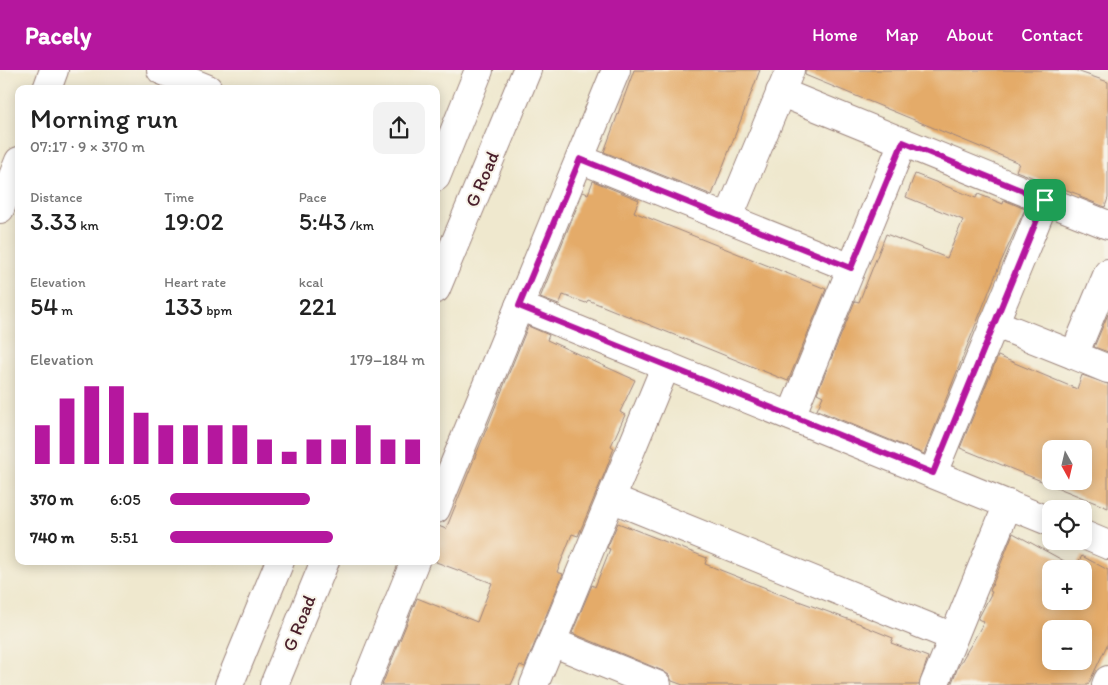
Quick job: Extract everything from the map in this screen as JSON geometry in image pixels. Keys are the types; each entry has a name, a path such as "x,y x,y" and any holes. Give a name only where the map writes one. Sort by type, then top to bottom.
{"street":[{"path":"48,85 54,70"},
{"path":"162,70 198,85"},
{"path":"440,167 479,70"},
{"name":"G Road","path":"440,279 527,70"},
{"path":"440,500 616,70"},
{"path":"728,219 785,81 903,142 1108,225"},
{"path":"791,416 903,142"},
{"path":"580,159 851,268"},
{"path":"0,209 15,171"},
{"path":"933,473 1045,200"},
{"path":"1074,355 1108,273"},
{"path":"519,306 1042,518"},
{"path":"994,323 1108,369"},
{"path":"534,685 666,365"},
{"path":"611,498 953,637"},
{"path":"934,685 1008,504"},
{"path":"1092,538 1108,545"},
{"path":"229,685 278,565"},
{"name":"G Road","path":"274,685 322,565"},
{"path":"364,685 413,565"},
{"path":"552,642 656,685"},
{"path":"1106,685 1108,680"}],"building":[{"path":"634,70 760,70 712,195 604,152"},
{"path":"805,70 1074,70 1108,82 1108,198 1105,207 1080,197 1080,195 1016,171 1019,163 805,75"},
{"path":"915,174 976,198 978,194 1003,204 1004,200 1025,209 1000,264 924,454 817,410 823,396 817,393 855,301 859,302 886,234 947,258 963,220 906,197"},
{"path":"593,181 639,200 634,212 826,289 788,381 588,300 586,303 563,295 559,305 540,298 583,192 588,194"},
{"path":"1108,314 1108,352 1094,347"},
{"path":"528,326 549,335 547,340 635,380 620,412 625,415 611,446 614,448 605,472 578,536 572,534 557,572 563,574 525,667 520,665 511,685 382,685 417,598 477,622 492,583 440,564 440,527 446,529"},
{"path":"998,356 1077,389 1082,375 1108,384 1108,508 1064,490 1092,490 1092,440 1042,440 1042,481 960,448"},
{"path":"618,523 707,558 705,564 893,638 891,643 928,657 919,685 683,685 672,681 669,675 663,671 572,633 592,585 595,587 610,549 607,548"},
{"path":"1013,533 1062,560 1042,560 1042,610 1092,610 1092,561 1108,570 1108,643 1088,685 951,685 958,667 984,622 978,619 992,592 990,591"},
{"path":"1082,556 1089,560 1079,560"}],"route":[{"path":"903,142 1045,200 933,473 519,306 580,159 851,268 903,142"}]}
